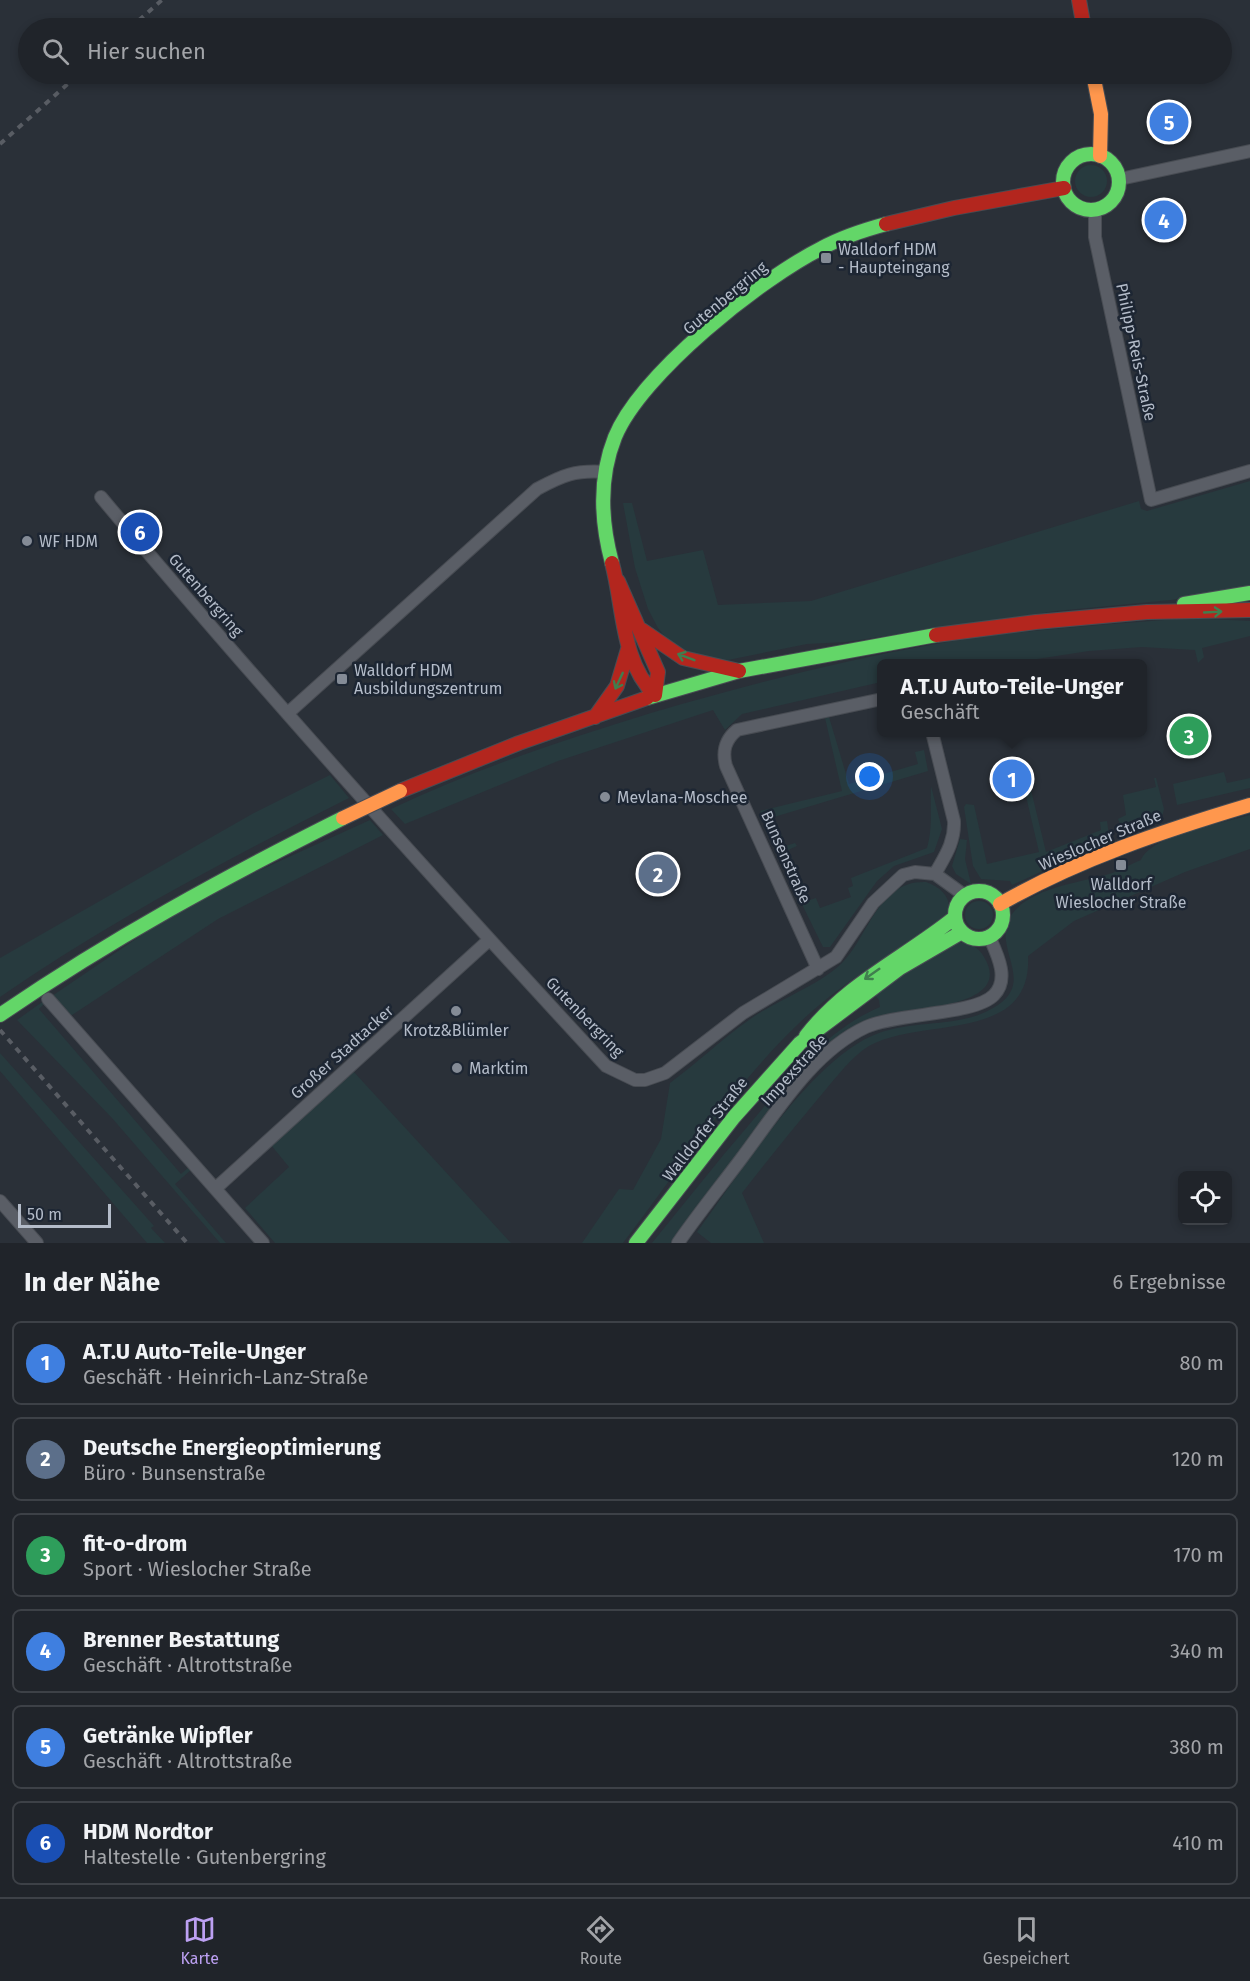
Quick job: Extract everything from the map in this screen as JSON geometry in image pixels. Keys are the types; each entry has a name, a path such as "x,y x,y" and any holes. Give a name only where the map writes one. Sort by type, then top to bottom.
{"street":[{"path":"1079,0 1082,18"},
{"path":"1095,84 1101,114 1100,156"},
{"path":"1120,179 1250,151"},
{"path":"1081,156 1100,156 1113,165 1120,179 1119,190 1114,200 1095,211 1086,210 1071,203 1064,188 1066,169 1081,156"},
{"name":"Gutenbergring","path":"655,695 639,678 628,639 605,525 602,496 605,472 617,434 639,398 760,287 788,267 846,236 918,217 1064,188"},
{"name":"Philipp-Reis-Straße","path":"1095,211 1095,237 1151,500 1250,471"},
{"path":"288,713 537,489 564,474 582,471 605,472"},
{"name":"Gutenbergring","path":"101,497 489,940 606,1066 634,1080 645,1080 665,1073 743,1013 837,957 873,903 893,882 915,872 935,874"},
{"name":"Gutenbergring","path":"618,581 658,672 655,695"},
{"path":"1147,612 1250,593"},
{"path":"0,1015 58,975 176,903 343,818 400,791 519,743 655,695 739,671 903,640 1036,622 1147,612 1250,610"},
{"path":"640,629 683,658 739,671"},
{"path":"595,717 606,704 620,679 627,658 628,639"},
{"name":"Bunsenstraße","path":"818,969 726,766 723,754 730,736 737,730 877,700"},
{"path":"933,737 955,833 950,848 935,874 964,895"},
{"name":"Wieslocher Straße","path":"1000,904 1118,847 1175,826 1250,805"},
{"path":"984,891 1000,904 1002,920 998,929 989,936 972,938 962,932 954,918 958,901 964,895 984,891"},
{"name":"Walldorfer Straße","path":"636,1243 734,1117 804,1039 818,1017 860,982 954,918"},
{"name":"Walldorfer Straße","path":"804,1039 827,1025 900,968 934,946 962,932"},
{"name":"Impexstraße","path":"678,1243 792,1092 840,1043 879,1022 977,1005 995,994 1002,982 1002,971 989,936"},
{"name":"Großer Stadtacker","path":"216,1188 489,940"},
{"path":"48,999 263,1243"},
{"path":"0,1201 38,1243"}],"green space":[{"path":"1091,165 1103,169 1107,181 1103,193 1091,197 1079,193 1075,181 1079,169"},
{"path":"1250,481 1250,586 1171,600 1056,611 846,642 807,644 728,660 693,655 667,639 658,628 648,609 635,568 623,503 632,503 647,561 703,550 718,605 811,601 1139,501 1141,509 1147,511"},
{"path":"1188,618 1250,621 1250,636 1202,648 1204,657 1198,663 1195,650 1142,647 1089,651 1037,659 877,659 877,683 742,714 725,730 713,710 558,761 405,824 391,809 520,756 651,713 755,684 930,645 1059,628"},
{"path":"829,717 849,784 918,764 915,752 924,750 928,771 774,817 786,846 795,843 797,846 788,850 795,866 788,871 760,811 842,791 825,718"},
{"path":"1024,761 1046,852 1101,830 1100,822 1107,821 1109,835 1106,842 1012,885 1010,881 981,879 973,866 964,807 966,804 974,805 987,864 1039,852 1018,762"},
{"path":"1224,772 1227,783 1250,778 1250,788 1177,805 1173,784"},
{"path":"330,775 349,798 127,916 0,997 0,958 252,814"},
{"path":"1154,778 1156,778 1164,809 1162,817 1129,833 1123,831 1118,819 1126,815 1123,795 1156,787"},
{"path":"931,786 942,829 934,852 894,866 877,881 830,947 823,947 792,884 801,879 810,900 816,898 820,908 851,897 848,888 853,886 851,878 927,848 931,825"},
{"path":"1250,815 1250,849 1185,872 1074,921 1028,956 1024,985 1011,1004 991,1017 884,1039 857,1055 807,1112 742,1193 764,1243 711,1243 697,1232 756,1150 803,1091 854,1046 879,1033 895,1029 973,1017 1002,1002 1014,982 1007,948 1007,925 1012,914 1021,905 1045,891 1119,870 1141,860 1147,851 1173,837"},
{"path":"370,820 383,835 218,919 69,1017 52,996 152,928 236,881"},
{"path":"960,839 967,840 965,859 971,884 956,874 952,866"},
{"path":"926,882 937,887 945,895 949,905 948,918 848,983 793,1029 725,1106 623,1243 582,1243 619,1189 633,1190 661,1139 670,1083 749,1020 833,971 851,952 885,900 896,890 910,884"},
{"path":"979,901 989,905 993,915 989,925 979,929 969,925 965,915 969,905"},
{"path":"957,942 973,946 982,953 990,973 986,986 975,995 960,1001 887,1014 849,1029 674,1243 652,1243 776,1092 807,1059 841,1029 880,1007 879,1000 874,994 911,968"},
{"path":"45,1000 46,1002 39,1009 181,1174 189,1167 192,1169 175,1184 226,1243 220,1243 112,1118 17,1020"},
{"path":"0,1053 154,1226 151,1228 165,1243 147,1243 0,1071"},
{"path":"353,1071 511,1243 275,1243 245,1208 289,1167 271,1145"}],"railway":[{"path":"141,18 162,0"},
{"path":"0,144 68,84"},
{"path":"0,1030 187,1243"}],"traffic: fast":[{"path":"1086,154 1096,154 1111,162 1117,171 1119,182 1117,193 1111,202 1096,210 1086,210 1075,205 1068,198 1063,187 1063,177 1068,166 1075,159 1086,154"},
{"path":"612,563 604,516 606,468 615,437 629,412 650,385 705,330 796,262 853,234 886,224"},
{"path":"1184,604 1250,593"},
{"path":"647,698 739,671 936,635"},
{"path":"0,1015 41,987 168,910 343,818"},
{"path":"974,891 984,891 996,898 1003,910 1003,915 1003,920 996,932 984,939 974,939 959,928 955,920 955,910 966,895 974,891"},
{"path":"806,1036 839,1001 857,986 954,918"},
{"path":"636,1243 734,1117 800,1043 900,968 962,932"}],"traffic: slow":[{"path":"1095,84 1101,114 1100,156"},
{"path":"343,818 400,791"},
{"path":"1000,904 1060,873 1122,847 1250,805"}],"traffic: jam":[{"path":"1079,0 1082,18"},
{"path":"886,224 954,208 1064,188"},
{"path":"612,563 630,650 644,682 655,695 658,672 618,581"},
{"path":"936,635 1036,622 1147,612 1250,610"},
{"path":"642,630 683,658 739,671"},
{"path":"595,717 617,686 628,649"},
{"path":"400,791 519,743 647,698"}],"place":[{"name":"Getränke Wipfler","path":"1169,122"},
{"name":"Brenner Bestattung","path":"1164,220"},
{"name":"Walldorf HDM - Haupteingang","path":"826,258"},
{"name":"HDM Nordtor","path":"140,532"},
{"name":"WF HDM","path":"27,541"},
{"name":"Walldorf HDM Ausbildungszentrum","path":"342,679"},
{"name":"fit-o-drom","path":"1189,736"},
{"name":"A.T.U Auto-Teile-Unger","path":"1012,779"},
{"name":"Mevlana-Moschee","path":"605,797"},
{"name":"Walldorf Wieslocher Straße","path":"1121,865"},
{"name":"Deutsche Energieoptimierung","path":"658,874"},
{"name":"Krotz&Blümler","path":"456,1011"},
{"name":"Marktim","path":"457,1068"}]}
